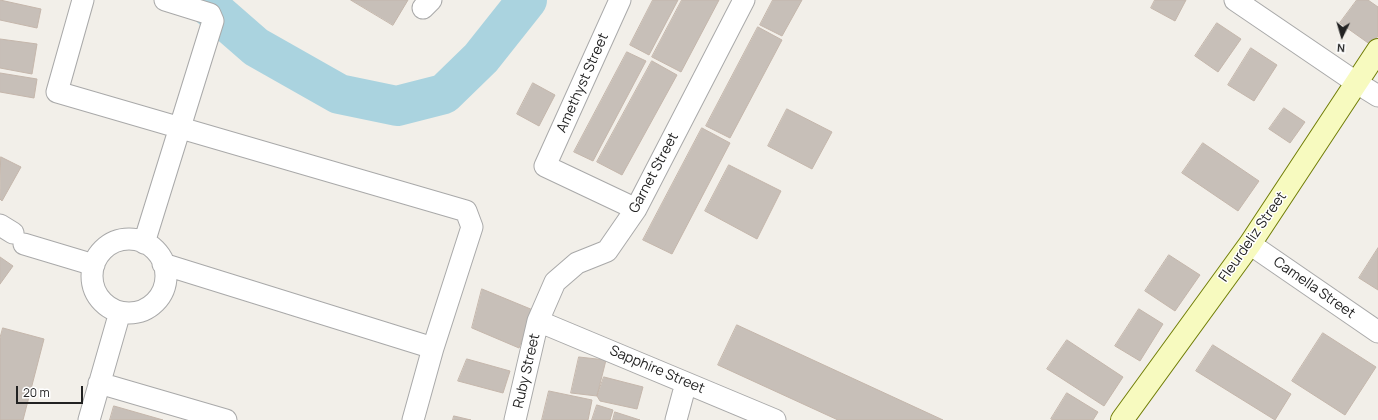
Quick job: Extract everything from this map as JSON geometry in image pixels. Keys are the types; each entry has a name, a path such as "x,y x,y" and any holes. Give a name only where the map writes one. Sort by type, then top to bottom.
{"street":[{"path":"83,0 57,92 466,211 472,227 433,348 413,420"},
{"path":"144,242 213,21 210,14 165,0"},
{"name":"Amethyst Street","path":"620,0 545,166 636,209"},
{"name":"Garnet Street","path":"538,321 555,282 577,263 607,251 636,209 744,0"},
{"path":"1235,0 1378,96"},
{"name":"Fleurdeliz Street","path":"1122,420 1250,244 1378,50"},
{"path":"12,234 94,265"},
{"path":"120,240 144,242 155,249 162,259 166,271 165,283 161,295 153,304 144,310 132,313 120,312 109,307 100,299 95,289 92,277 94,265 99,254 108,246 120,240"},
{"name":"Camella Street","path":"1250,244 1378,332"},
{"path":"163,264 433,348"},
{"path":"89,420 120,312"},
{"name":"Sapphire Street","path":"538,321 775,420"},
{"name":"Ruby Street","path":"515,420 538,321"},
{"path":"99,383 226,420"},
{"path":"676,420 686,383"}],"building":[{"path":"0,0 41,9 37,28 0,20"},
{"path":"351,0 408,0 393,25"},
{"path":"653,0 678,0 649,55 630,45"},
{"path":"682,0 719,0 681,72 652,57"},
{"path":"773,0 802,0 782,36 760,25"},
{"path":"1155,0 1186,0 1175,21 1151,8"},
{"path":"1357,0 1368,0 1378,7 1378,36 1371,45 1340,23"},
{"path":"1217,23 1241,39 1218,72 1195,56"},
{"path":"758,27 782,40 730,138 706,126"},
{"path":"0,39 37,44 32,74 0,68"},
{"path":"1251,48 1277,65 1254,101 1228,85"},
{"path":"627,52 646,61 593,161 574,152"},
{"path":"652,61 677,75 622,175 597,162"},
{"path":"0,73 37,79 34,98 0,92"},
{"path":"533,83 555,95 539,126 517,114"},
{"path":"1284,108 1305,122 1290,143 1269,129"},
{"path":"787,109 832,132 812,169 768,146"},
{"path":"702,128 730,143 672,254 643,240"},
{"path":"1203,143 1259,181 1238,211 1182,173"},
{"path":"1,157 21,167 2,201 0,199"},
{"path":"729,165 781,191 757,239 705,211"},
{"path":"1378,248 1378,290 1359,278"},
{"path":"1169,255 1200,275 1175,311 1145,291"},
{"path":"0,257 13,266 0,284"},
{"path":"482,289 533,310 519,348 472,328"},
{"path":"1139,309 1163,324 1140,361 1115,346"},
{"path":"737,325 943,420 838,420 718,365"},
{"path":"3,328 44,339 23,420 0,420 0,338"},
{"path":"1323,333 1376,367 1345,415 1292,381"},
{"path":"1067,340 1123,377 1104,406 1047,369"},
{"path":"1213,345 1291,394 1275,420 1196,371"},
{"path":"579,357 606,360 597,396 571,393"},
{"path":"467,359 510,371 503,393 458,381"},
{"path":"604,377 643,387 637,409 600,401 597,396"},
{"path":"549,391 592,400 588,420 542,420"},
{"path":"1067,393 1098,412 1093,420 1051,419"},
{"path":"597,405 613,410 610,420 592,420"},
{"path":"114,406 163,420 110,420"},
{"path":"615,412 640,420 613,420"},
{"path":"454,416 471,420 453,420"}],"waterway":[{"path":"202,0 256,47 339,94 397,106 444,94 481,58 527,0"}]}
